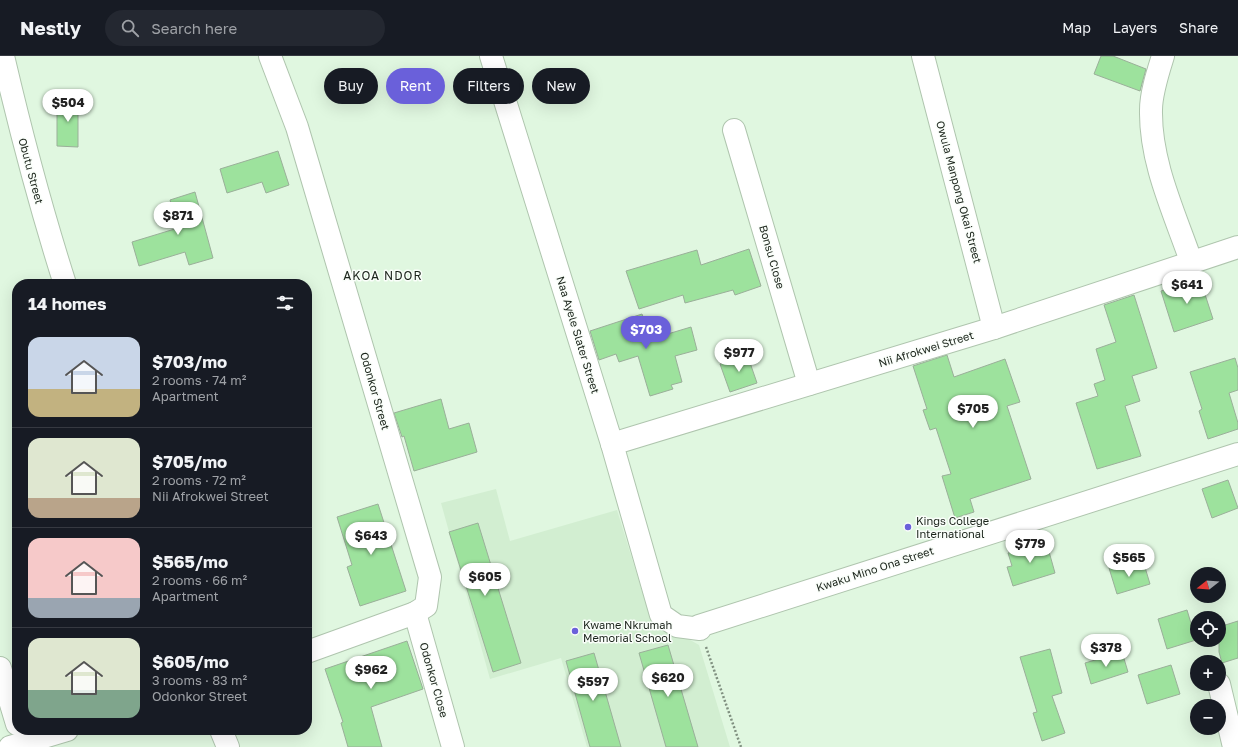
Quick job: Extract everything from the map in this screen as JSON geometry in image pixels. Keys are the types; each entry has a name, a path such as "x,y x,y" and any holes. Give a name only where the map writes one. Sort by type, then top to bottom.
{"street":[{"name":"Obutu Street","path":"3,56 22,138 43,216 63,279"},
{"name":"Odonkor Street","path":"270,56 296,127 430,577 426,606 415,613 312,650"},
{"name":"Naa Ayele Slater Street","path":"491,56 612,444 661,615 677,626 700,629"},
{"name":"Owula Manpong Okai Street","path":"923,56 994,328"},
{"path":"1164,56 1159,69 1151,109 1155,158 1191,261"},
{"name":"Bonsu Close","path":"734,130 809,384"},
{"name":"Nii Afrokwei Street","path":"612,444 994,328 1238,246"},
{"name":"Kwaku Mino Ona Street","path":"700,629 699,626 1238,454"},
{"name":"Odonkor Close","path":"415,613 453,747"},
{"path":"0,668 12,712"},
{"path":"1221,691 1234,747"},
{"path":"19,738 37,735"},
{"path":"223,735 228,747"}],"path":[{"path":"700,629 740,747"}],"shaded area":[{"name":"Kwame Nkrumah Memorial School","path":"496,489 510,541 617,510 650,617 699,645 730,747 587,747 561,658 490,679 441,503"}],"building":[{"path":"1101,56 1113,56 1146,69 1140,91 1094,74"},
{"path":"57,99 78,99 78,147 57,146"},
{"path":"278,151 289,185 266,193 262,182 227,193 220,169"},
{"path":"195,192 213,258 189,265 185,252 139,266 132,242 178,228 170,200"},
{"path":"749,249 761,286 735,295 733,290 685,303 683,295 639,309 626,271 697,250 701,265"},
{"path":"1200,279 1213,319 1174,332 1161,291"},
{"path":"1134,295 1157,368 1132,376 1140,401 1125,406 1141,456 1097,469 1076,403 1098,396 1094,384 1105,380 1096,349 1116,342 1104,305"},
{"path":"642,314 651,339 691,327 697,350 675,356 682,382 671,385 673,389 650,396 638,356 619,362 616,354 599,360 590,331"},
{"path":"747,354 757,383 730,392 720,364"},
{"path":"947,355 954,377 1005,359 1020,402 1007,406 1031,479 970,499 974,512 955,518 942,476 951,474 936,428 930,430 923,410 927,409 913,366"},
{"path":"1235,358 1238,368 1238,390 1229,393 1238,423 1238,429 1208,439 1199,411 1202,409 1190,372"},
{"path":"441,399 449,429 469,423 477,452 414,471 404,436 402,437 394,413"},
{"path":"1228,480 1238,508 1212,518 1202,489"},
{"path":"378,504 406,591 360,606 347,567 352,565 337,517"},
{"path":"478,523 521,663 493,672 449,532"},
{"path":"1046,541 1055,573 1013,586 1007,567 1012,566 1008,553"},
{"path":"1125,563 1126,569 1144,564 1150,584 1117,594 1109,568"},
{"path":"1187,610 1190,620 1190,642 1167,649 1158,619"},
{"path":"1238,621 1238,658 1226,662 1226,655 1220,655 1219,647 1226,647 1226,625"},
{"path":"407,641 423,689 371,707 382,747 348,747 341,723 343,722 325,669"},
{"path":"668,645 698,747 666,747 639,653"},
{"path":"1050,649 1062,693 1052,696 1065,733 1042,741 1033,713 1037,712 1020,657"},
{"path":"1122,652 1128,672 1091,684 1085,663"},
{"path":"594,653 621,747 590,747 566,661"},
{"path":"1171,665 1180,694 1147,704 1138,675"}],"place":[{"name":"Kings College International","path":"908,527"},
{"name":"Kwame Nkrumah Memorial School","path":"575,631"}],"district":[{"name":"AKOA NDOR","path":"383,276"}]}
